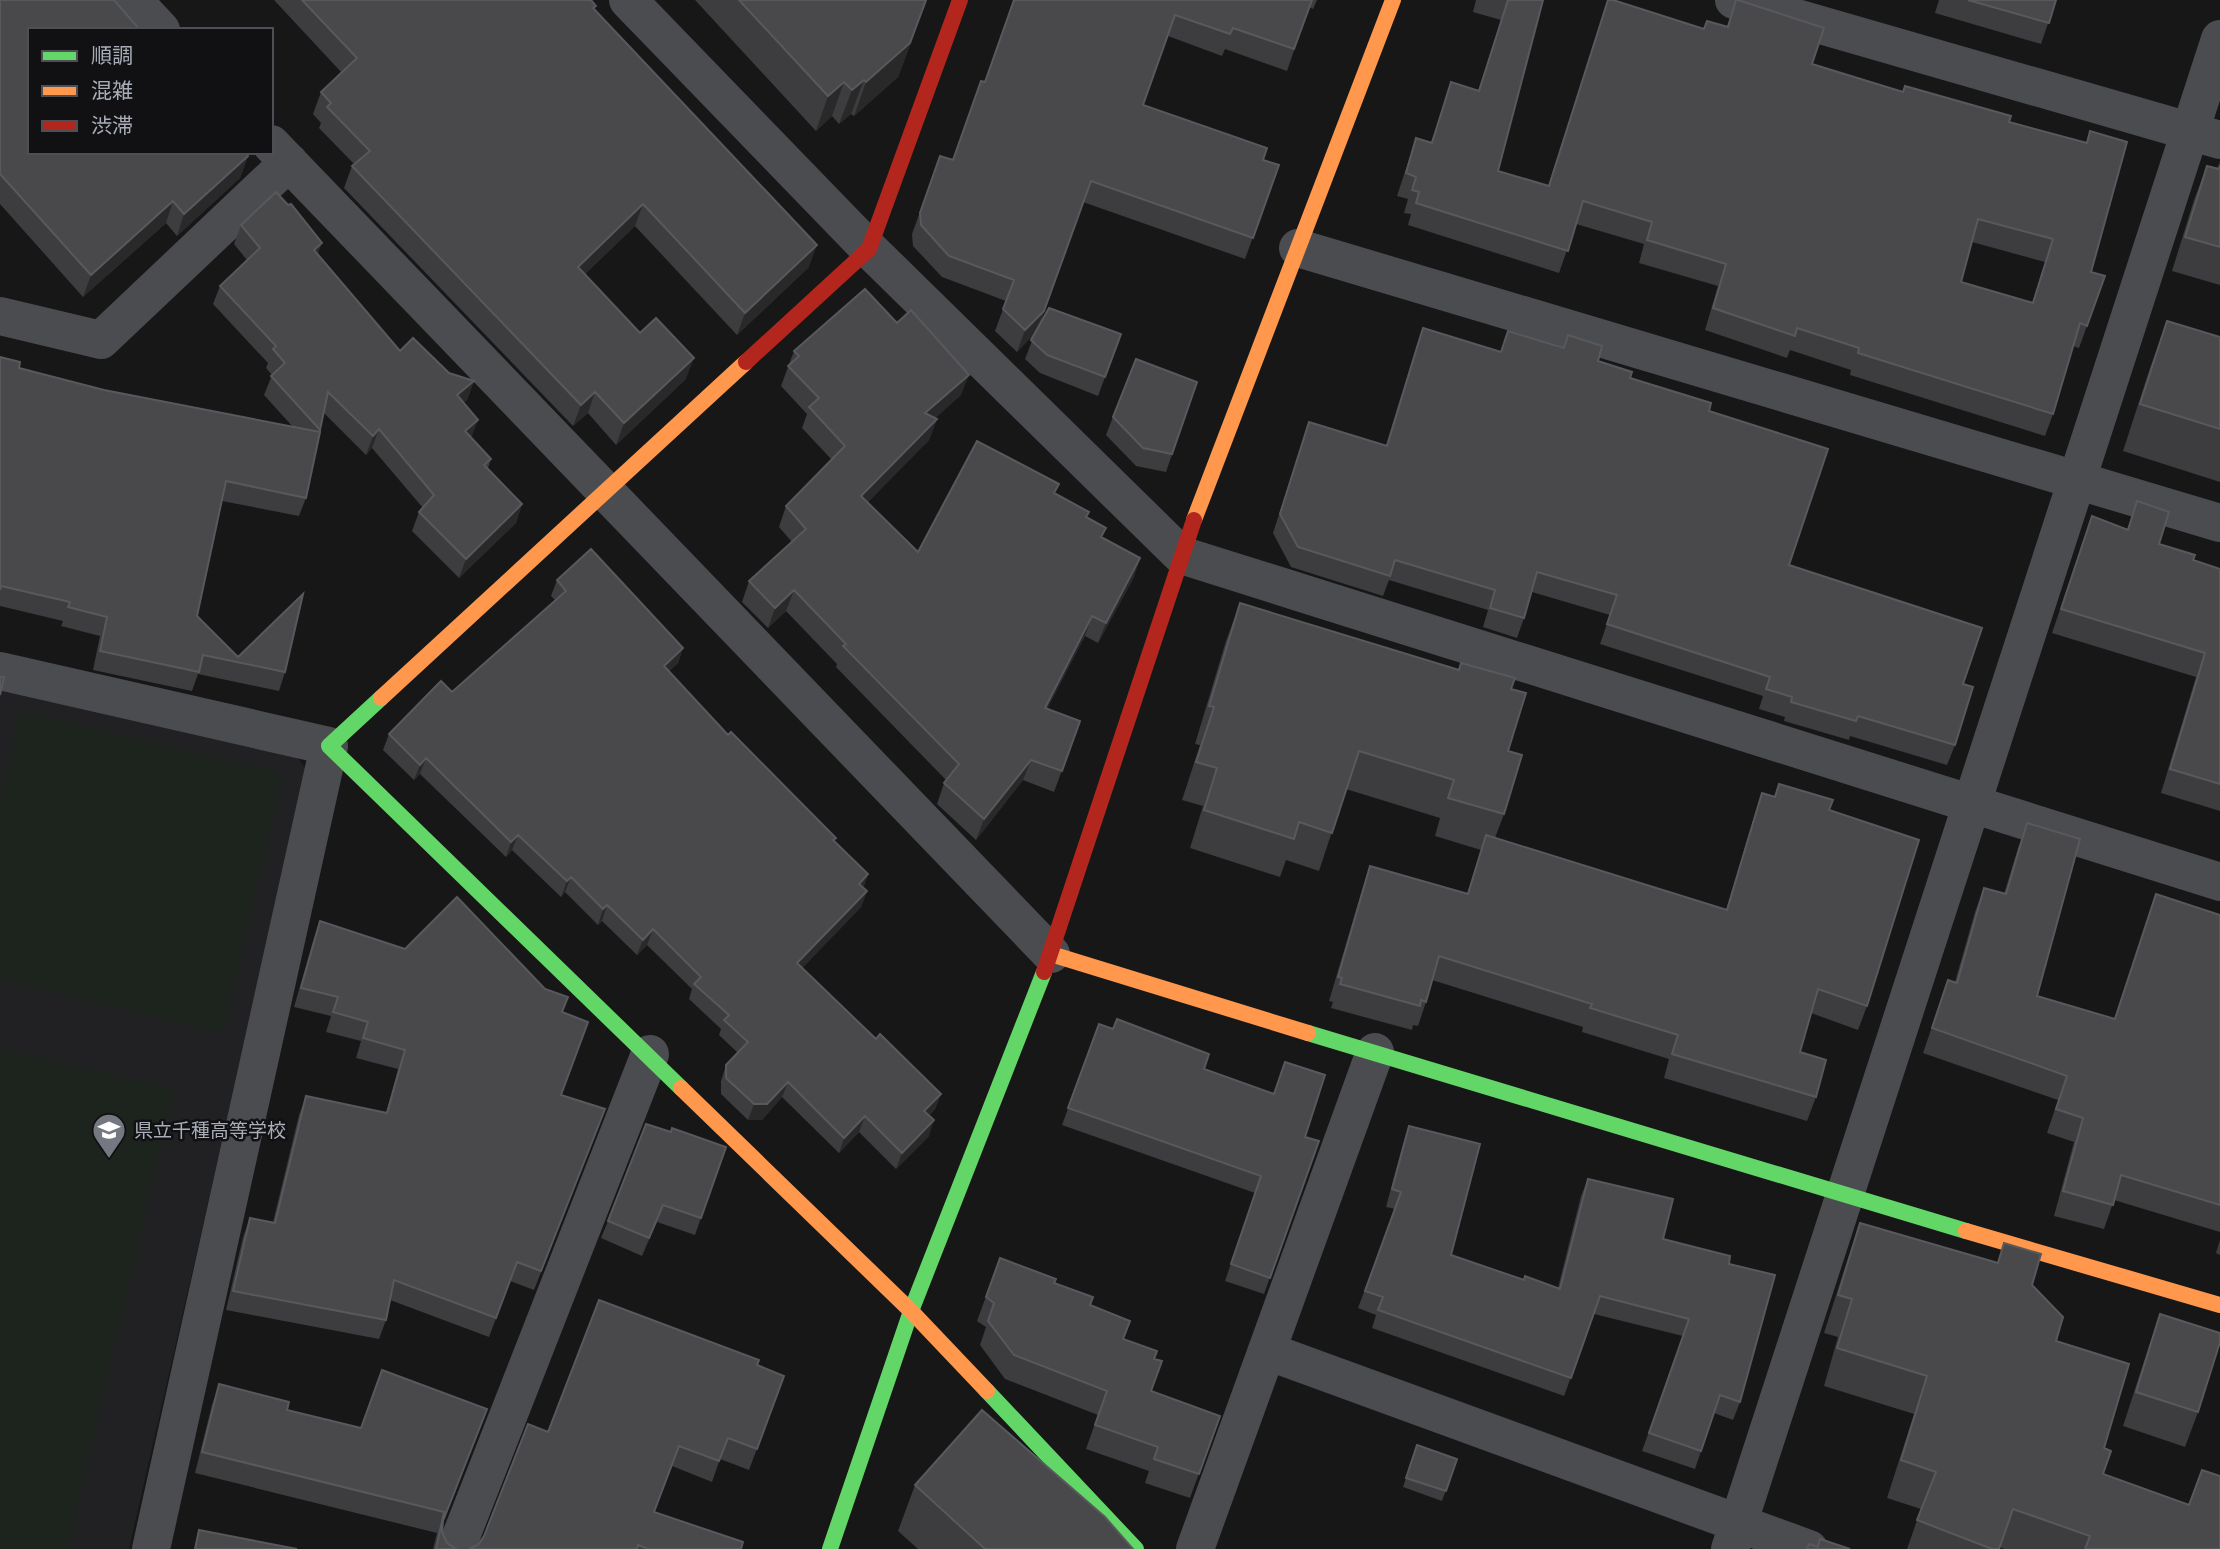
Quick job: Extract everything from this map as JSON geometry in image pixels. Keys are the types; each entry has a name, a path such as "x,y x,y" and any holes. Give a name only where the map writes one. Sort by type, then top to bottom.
{"street":[{"path":"133,0 159,28"},
{"path":"628,0 869,249 1181,555 2220,882"},
{"path":"150,1549 329,746 869,249 960,0"},
{"path":"830,1549 911,1311 1051,954 1181,555 1393,0"},
{"path":"1734,0 2205,135"},
{"path":"1734,1536 2078,480 2205,135 2220,38"},
{"path":"0,316 101,340 280,153 1051,954 1843,1196 2220,1305"},
{"path":"1298,247 2220,523"},
{"path":"0,671 329,746 650,1054 911,1311 1136,1549"},
{"path":"1195,1549 1375,1052"},
{"path":"456,1549 650,1054"},
{"path":"1266,1351 1734,1536 1809,1549"}],"shaded area":[{"name":"県立千種高等学校","path":"0,685 289,747 307,770 129,1549 0,1549"},
{"path":"20,711 283,773 223,1033 0,980 0,798"},
{"path":"0,1048 174,1089 67,1549 0,1549"}],"building":[{"path":"0,0 114,0 138,28 28,28 28,154 248,156 184,214 173,201 91,275 0,174"},
{"path":"302,0 591,0 596,6 593,8 817,245 745,313 643,204 578,267 640,333 656,318 694,358 624,423 595,392 581,405 352,166 370,151 327,107 331,103 321,92 357,58"},
{"path":"739,0 926,0 910,43 866,82 864,80 852,90 844,82 828,96"},
{"path":"1014,0 1312,0 1294,49 1233,28 1230,34 1175,15 1143,105 1267,148 1263,160 1279,165 1253,238 1091,181 1044,311 1025,330 1003,309 1014,280 949,256 921,225 920,213 940,156 953,160 981,81 985,82"},
{"path":"1508,0 1543,0 1498,171 1549,186 1608,0 1704,29 1707,21 1728,27 1738,0 1824,28 1812,64 1903,92 1905,86 2011,116 2009,122 2087,143 2090,131 2127,142 2091,272 2105,276 2087,326 2080,323 2053,414 1858,353 1859,348 1797,328 1795,336 1713,308 1726,264 1647,240 1652,222 1583,201 1568,251 1416,203 1419,192 1412,190 1416,177 1406,173 1416,138 1432,143 1451,82 1479,91","holes":["1978,219 2053,239 2033,303 1961,282"]},
{"path":"1968,0 2056,0 2049,23"},
{"path":"2207,166 2219,169 2220,166 2220,247 2185,237"},
{"path":"276,192 288,205 291,204 322,243 314,250 400,351 413,338 449,373 474,381 457,395 478,420 465,431 491,459 484,465 522,504 466,559 419,512 434,495 379,429 373,436 328,392 320,430 271,376 285,363 273,349 276,346 220,286 260,248 241,225"},
{"path":"865,289 897,323 911,310 969,375 925,413 937,419 861,496 918,552 977,441 1059,484 1054,493 1089,512 1086,517 1106,528 1101,537 1140,558 1106,623 1092,616 1045,708 1080,721 1062,771 1031,760 984,819 944,783 959,764 843,646 846,644 794,590 775,608 749,581 806,529 786,506 845,446 809,407 819,398 788,366 799,356 794,351"},
{"path":"1049,308 1121,334 1105,377 1047,355 1031,340"},
{"path":"2167,321 2220,337 2220,429 2140,404"},
{"path":"1423,328 1501,352 1508,331 1564,348 1568,335 1602,346 1598,361 1632,372 1630,378 1711,403 1709,411 1828,449 1789,565 1982,628 1963,684 1973,687 1955,745 1858,716 1856,721 1791,702 1792,697 1766,689 1770,677 1607,624 1617,595 1537,572 1524,618 1490,608 1495,590 1395,560 1390,576 1298,547 1280,514 1309,422 1387,446"},
{"path":"0,357 20,362 19,368 104,390 320,432 306,498 226,481 197,616 238,657 303,594 285,672 203,655 199,672 100,651 107,617 68,607 70,602 1,586 0,590"},
{"path":"1136,359 1197,382 1172,454 1143,448 1113,417"},
{"path":"2137,501 2169,512 2159,544 2195,555 2193,560 2220,569 2220,784 2170,769 2205,653 2061,609 2092,516 2128,530"},
{"path":"591,549 683,648 664,666 728,735 731,732 868,874 859,884 867,891 797,963 876,1039 880,1034 941,1094 924,1111 934,1120 902,1153 865,1116 844,1138 788,1082 767,1104 754,1104 726,1078 726,1065 748,1042 724,1020 729,1015 694,984 701,977 653,929 643,940 607,905 603,909 571,877 567,881 518,835 511,842 426,758 420,765 389,734 441,681 452,692 566,591 557,580"},
{"path":"1240,603 1459,670 1461,663 1515,678 1511,689 1526,693 1508,751 1522,755 1504,814 1448,798 1454,780 1359,751 1332,833 1299,822 1294,839 1204,810 1217,768 1196,762 1214,707 1209,706"},
{"path":"0,677 4,677 0,695"},
{"path":"1779,784 1833,800 1829,810 1919,840 1867,1006 1818,989 1800,1052 1826,1060 1816,1097 1672,1054 1678,1035 1590,1008 1592,1004 1439,956 1426,1002 1421,1000 1420,1006 1340,984 1342,978 1338,977 1370,866 1468,894 1486,835 1727,910 1762,793 1775,797"},
{"path":"2027,823 2080,839 2037,996 2115,1019 2156,894 2220,915 2220,1205 2121,1175 2113,1205 2063,1191 2083,1118 2056,1109 2067,1076 1932,1028 1948,980 1957,983 1984,888 2006,894"},
{"path":"457,897 545,989 568,997 562,1012 588,1022 561,1095 605,1109 541,1271 517,1262 496,1318 394,1280 386,1320 233,1291 250,1218 275,1223 306,1096 387,1113 405,1050 363,1038 368,1022 333,1012 338,997 301,988 320,921 405,949"},
{"path":"1117,1019 1209,1054 1204,1069 1274,1094 1285,1062 1325,1075 1305,1137 1319,1141 1270,1278 1231,1264 1261,1176 1068,1108 1099,1024 1113,1029"},
{"path":"646,1124 671,1132 672,1128 726,1147 701,1218 663,1205 649,1238 608,1221"},
{"path":"1409,1126 1480,1144 1451,1255 1524,1280 1525,1276 1560,1289 1588,1179 1673,1199 1663,1239 1730,1256 1729,1264 1775,1275 1740,1402 1720,1395 1701,1451 1649,1433 1689,1319 1600,1296 1571,1378 1378,1310 1383,1297 1365,1291 1401,1192 1392,1189"},
{"path":"1860,1223 1998,1263 2004,1243 2041,1254 2032,1285 2063,1317 2056,1341 2129,1364 2104,1448 2111,1451 2103,1474 2189,1505 2202,1470 2220,1476 2220,1549 2085,1549 2090,1536 2013,1509 1999,1549 1992,1549 1917,1520 1936,1472 1901,1460 1927,1376 1837,1348 1852,1299 1838,1295"},
{"path":"1000,1258 1056,1279 1054,1283 1093,1297 1090,1305 1130,1321 1123,1339 1157,1351 1154,1359 1162,1361 1151,1391 1220,1416 1199,1474 1154,1459 1158,1447 1095,1425 1107,1391 1014,1355 988,1321 994,1303 986,1297"},
{"path":"599,1300 759,1360 757,1365 784,1376 757,1449 728,1438 719,1461 679,1446 654,1512 743,1542 741,1549 648,1549 638,1545 637,1549 469,1549 478,1545 484,1536 528,1424 548,1432"},
{"path":"2160,1314 2220,1333 2220,1342 2198,1412 2136,1392"},
{"path":"382,1370 487,1409 443,1521 442,1532 447,1543 456,1549 436,1549 444,1512 202,1452 219,1384 289,1402 287,1410 361,1428"},
{"path":"982,1410 1105,1517 1133,1549 985,1549 915,1485"},
{"path":"1417,1445 1457,1459 1446,1491 1406,1478"},
{"path":"199,1530 297,1549 195,1549"},
{"path":"1820,1539 1850,1549 1807,1549 1809,1544 1818,1547"}],"traffic: fast":[{"path":"381,698 329,746 681,1088"},
{"path":"830,1549 911,1311 1044,972"},
{"path":"1308,1033 1966,1231"},
{"path":"987,1391 1136,1549"}],"traffic: slow":[{"path":"1194,520 1393,0"},
{"path":"381,698 746,362"},
{"path":"1051,954 1308,1033"},
{"path":"681,1088 911,1311 987,1391"},
{"path":"1966,1231 2220,1305"}],"traffic: jam":[{"path":"746,362 869,249 960,0"},
{"path":"1044,972 1194,520"}],"place":[{"name":"県立千種高等学校","path":"109,1160"}]}
